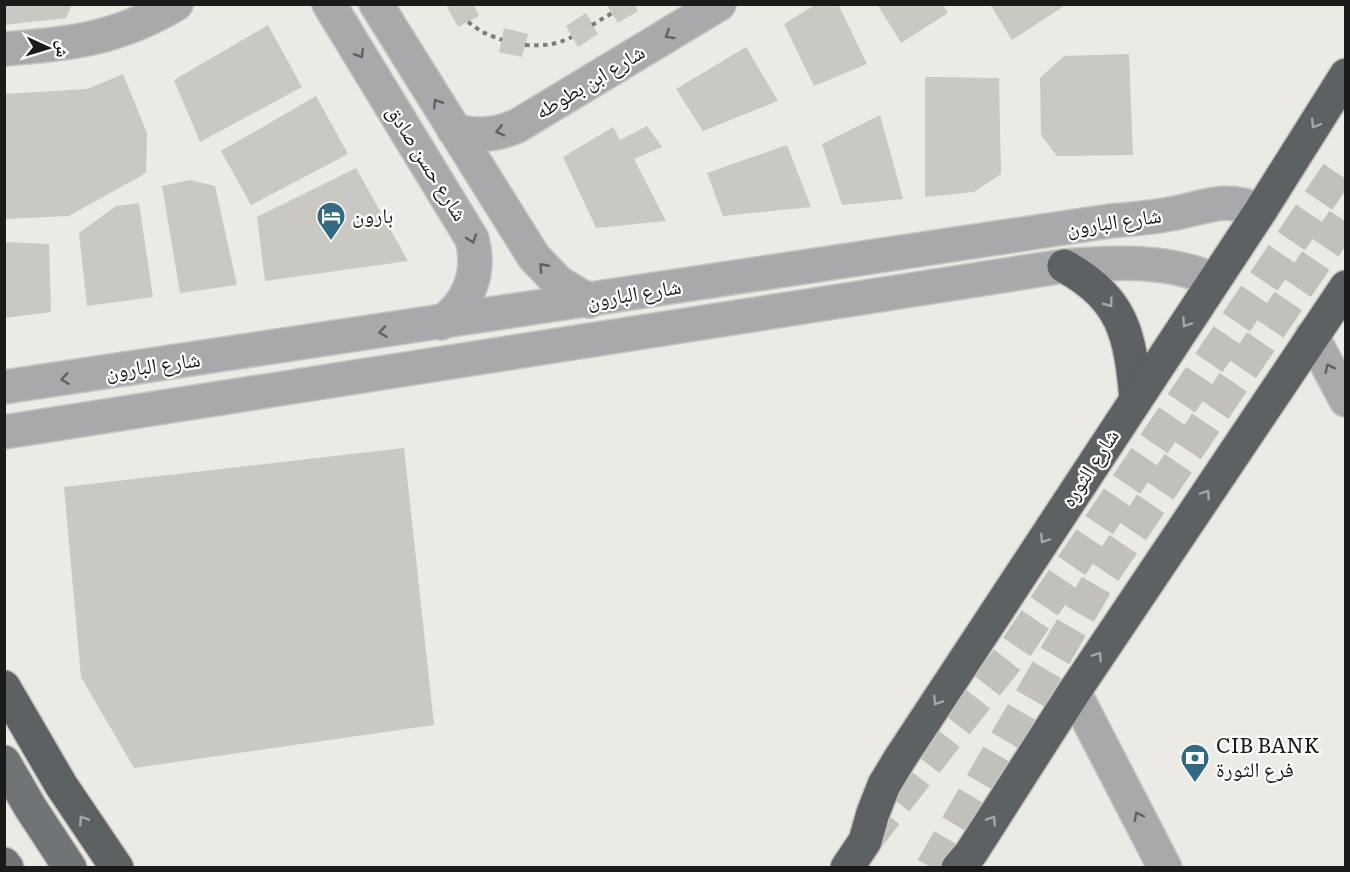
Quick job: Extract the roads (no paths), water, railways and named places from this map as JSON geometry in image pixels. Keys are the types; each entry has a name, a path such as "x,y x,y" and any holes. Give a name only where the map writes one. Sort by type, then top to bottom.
{"highway":[{"name":"شارع الثوره","path":"848,867 865,841 884,785 898,760 1261,210 1345,77"},
{"path":"1064,266 1094,286 1118,315 1131,349 1136,399"},
{"path":"958,867 971,853 1074,692 1346,287"},
{"path":"4,687 66,793 117,867"}],"main road":[{"path":"4,762 39,822 70,867"}],"street":[{"path":"4,49 60,45 95,39 140,24 176,4"},
{"name":"شارع حسن صادق","path":"329,4 472,239 476,258 471,286 462,304 441,323"},
{"name":"شارع حسن صادق","path":"376,4 540,264 559,283 590,301"},
{"name":"شارع ابن بطوطه","path":"454,130 486,134 499,133 517,126 719,4"},
{"name":"شارع البارون","path":"4,387 590,301 1110,221 1171,214 1223,202 1242,204 1261,210"},
{"name":"شارع البارون","path":"4,432 1064,266 1104,263 1152,264 1197,272 1215,280"},
{"path":"1312,336 1346,400"},
{"path":"1074,692 1165,867"}],"tunnel":[{"path":"866,840 1014,651 1346,160"},
{"path":"932,868 1099,580 1346,216"}],"place":[{"name":"بارون","path":"331,242"},
{"name":"CIB BANK فرع الثورة","path":"1195,784"}]}
